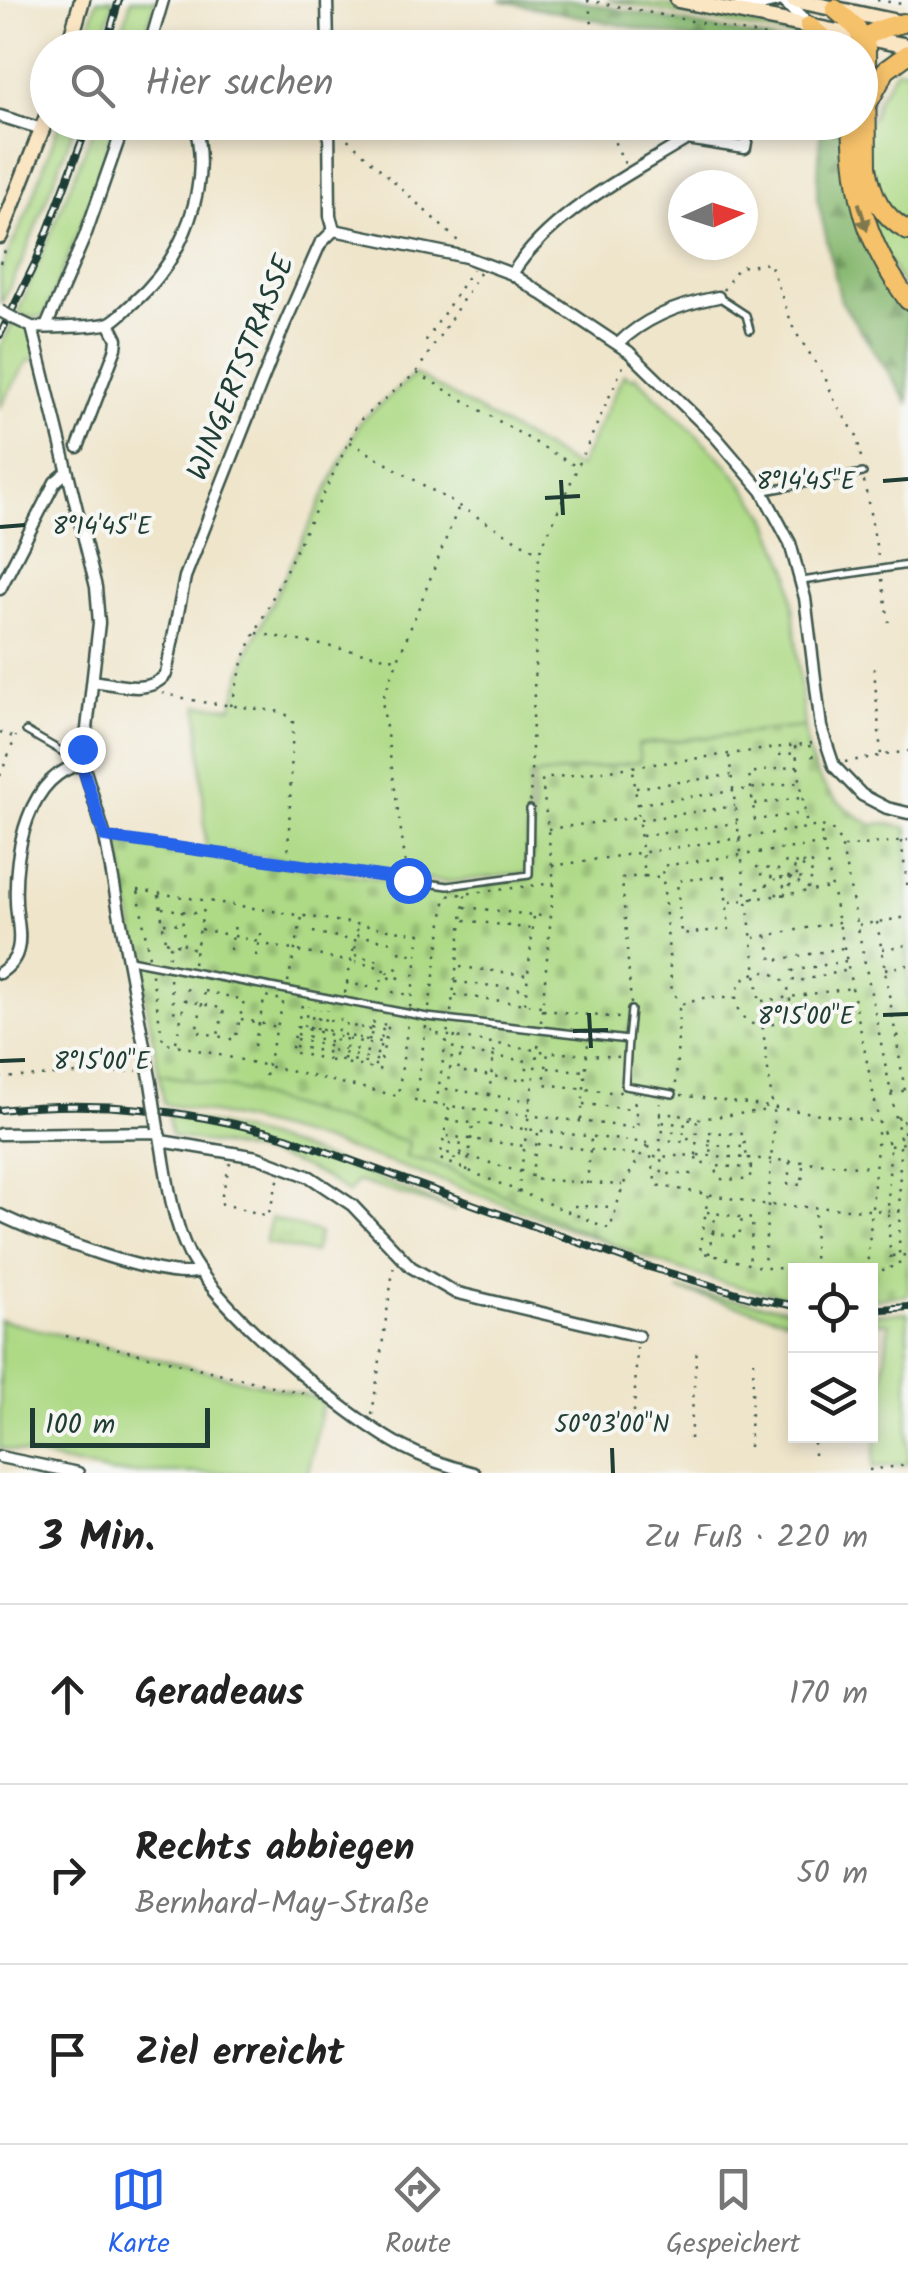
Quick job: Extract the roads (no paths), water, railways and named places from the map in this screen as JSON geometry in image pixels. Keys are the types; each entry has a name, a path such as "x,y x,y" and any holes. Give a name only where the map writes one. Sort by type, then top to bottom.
{"highway":[{"path":"834,9 851,30"},
{"path":"878,32 906,17"},
{"path":"809,26 814,30"},
{"path":"878,85 886,70 908,54"},
{"path":"852,140 860,208 880,256 908,300"},
{"path":"867,140 870,186 885,214 908,232"}],"main road":[{"path":"68,30 71,0"},
{"path":"72,30 82,0"},
{"path":"678,0 822,30"},
{"path":"794,0 906,17"},
{"path":"878,44 908,46"},
{"path":"0,236 38,140"}],"street":[{"path":"154,30 162,0"},
{"path":"327,0 328,30"},
{"path":"731,10 781,0 809,26"},
{"path":"0,116 30,126"},
{"path":"46,327 119,140"},
{"path":"0,311 32,326 110,323 156,280 183,234 201,172 197,140"},
{"path":"330,140 330,216 334,230 476,260 512,274 629,352 715,436 762,492 782,525 802,581 824,740 834,766 862,796 908,813"},
{"path":"512,274 523,256 556,224 686,140"},
{"path":"694,140 745,148 746,140"},
{"name":"WINGERTSTRASSE","path":"92,681 152,686 166,674 186,577 284,328 320,244 334,230"},
{"path":"618,344 646,322 681,306 718,297"},
{"path":"78,447 116,348 117,339 110,323"},
{"path":"32,326 96,587 99,623 82,764 105,837 177,1224 200,1272 262,1338 370,1426 403,1447 474,1473"},
{"path":"0,589 55,482 67,472"},
{"path":"0,973 13,961 18,949 16,874 38,795 65,768 82,764"},
{"path":"0,1134 160,1134 282,1166 327,1186 352,1205 396,1252 439,1286 474,1299 638,1336"},
{"path":"0,1215 74,1247 181,1274 200,1272"},
{"path":"0,1457 78,1473"}],"lane":[{"path":"718,297 746,315 750,330"},
{"path":"762,492 863,473"},
{"path":"802,581 908,565"},
{"path":"26,731 82,764"},
{"path":"105,837 448,886 529,873 530,809"},
{"path":"127,959 410,1014 628,1040"},
{"path":"631,1010 629,1086 673,1094"}],"railway":[{"path":"110,30 119,0"},
{"path":"0,335 37,259 82,140"},
{"path":"0,1110 73,1106 144,1109 250,1128 286,1137 639,1264 788,1304"},
{"path":"878,1309 908,1307"}]}
